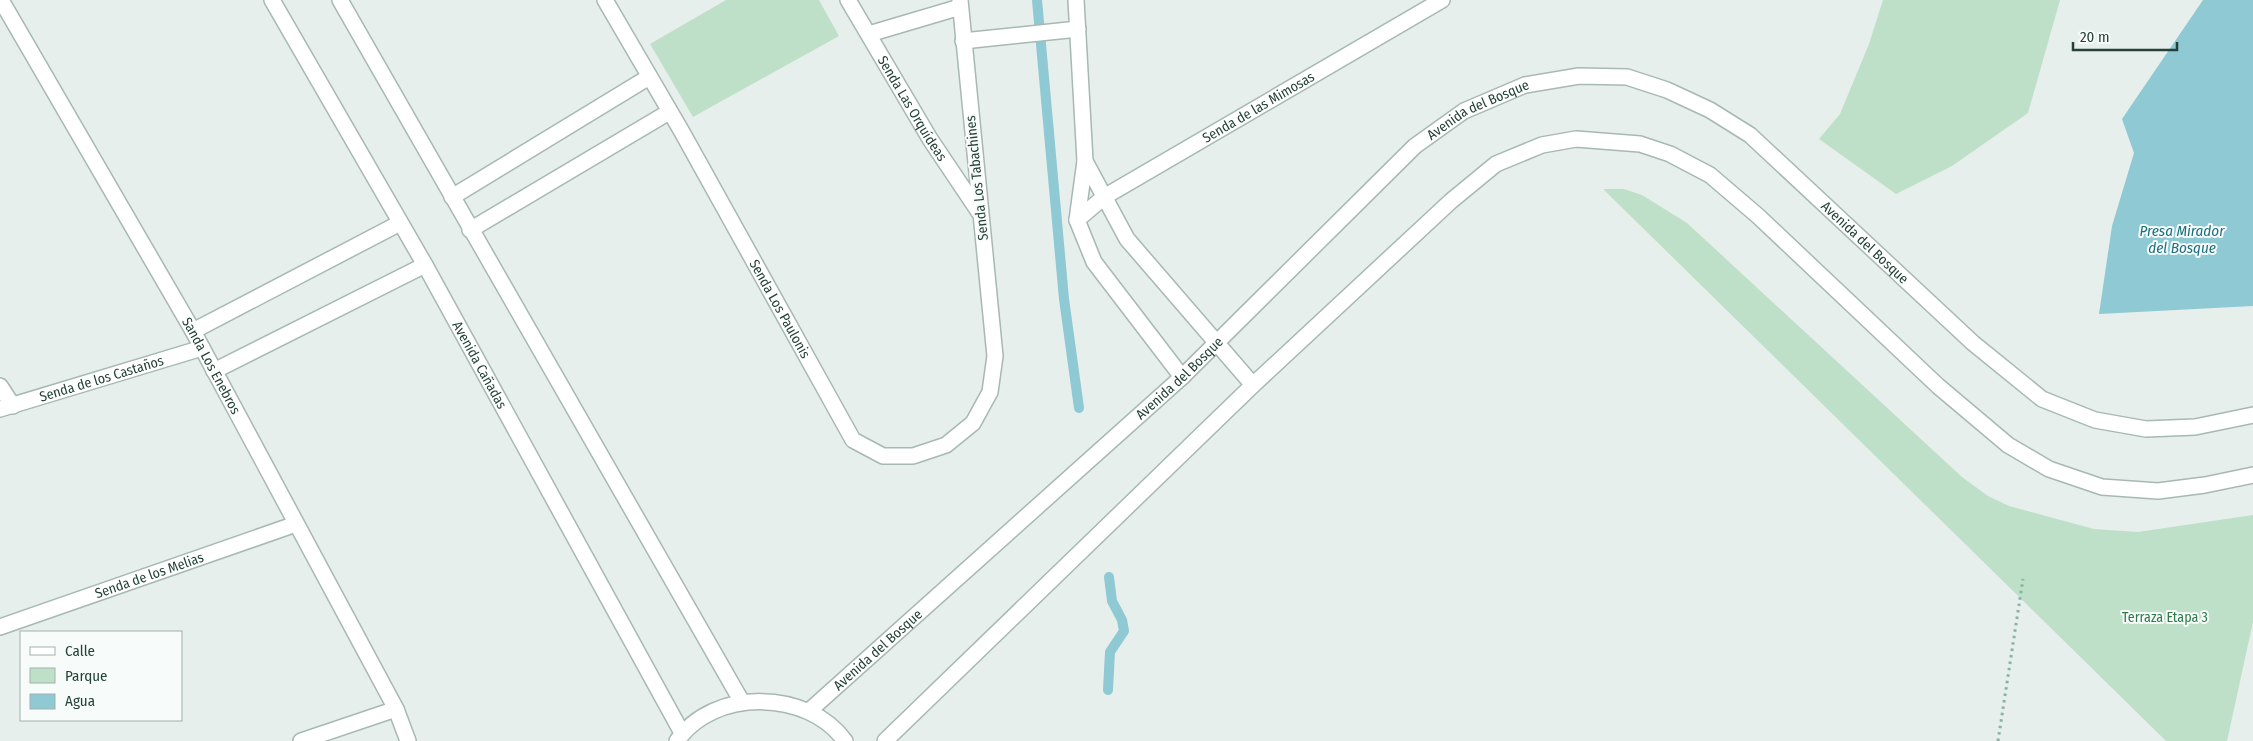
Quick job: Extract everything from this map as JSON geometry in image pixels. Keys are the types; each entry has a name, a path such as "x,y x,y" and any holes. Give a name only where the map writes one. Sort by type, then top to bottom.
{"street":[{"name":"Sanda Los Enebros","path":"1,0 193,331 396,709 408,741"},
{"name":"Avenida Cañadas","path":"272,0 424,265 679,737"},
{"path":"340,0 742,702"},
{"name":"Senda Los Paulonis","path":"605,0 670,112 853,440 884,456 913,456 946,445 973,423 990,392 995,356"},
{"name":"Senda Las Orquídeas","path":"848,0 930,139 981,216"},
{"path":"1076,0 1085,161 1077,220 1094,262 1182,377"},
{"name":"Senda de las Mimosas","path":"1077,220 1104,198 1442,0"},
{"path":"869,34 960,3"},
{"name":"Senda Los Tabachines","path":"960,3 995,356"},
{"path":"963,41 1078,29"},
{"name":"Avenida del Bosque","path":"809,711 1217,345 1415,146 1464,111 1525,85 1579,76 1627,77 1667,90 1710,110 1750,135 1973,343 2042,399 2095,420 2146,429 2195,426 2253,415"},
{"path":"452,197 649,77"},
{"path":"470,230 670,112"},
{"path":"885,741 1253,385 1451,201 1496,164 1542,145 1576,138 1640,144 1670,154 1710,175 1758,216 1938,386 2008,445 2049,469 2102,486 2158,490 2205,486 2253,475"},
{"path":"1085,161 1127,239 1253,385"},
{"path":"193,331 400,223"},
{"path":"214,371 424,265"},
{"name":"Senda de los Castaños","path":"6,407 202,348"},
{"path":"0,386 6,407"},
{"name":"Senda de los Melias","path":"0,627 296,524"},
{"path":"679,737 710,713 742,702 765,701 787,704 809,711 840,733 845,741"},
{"path":"301,741 396,709"}],"path":[{"path":"1998,741 2023,579"}],"green space":[{"path":"726,0 819,0 839,36 693,117 650,44"},
{"path":"1883,0 2060,0 2028,113 1952,166 1896,194 1819,139 1840,114 1869,44"},
{"name":"Terraza Etapa 3","path":"1603,189 1624,189 1642,195 1687,223 1962,477 1988,496 2009,506 2094,529 2138,532 2253,515 2253,622 2227,741 2166,741"}],"water":[{"name":"Presa Mirador del Bosque","path":"2203,0 2253,0 2253,306 2099,314 2112,226 2134,153 2122,119"}],"waterway":[{"path":"1037,0 1064,299 1079,408"},
{"path":"1108,690 1110,652 1124,631 1122,620 1112,601 1109,577"}]}
